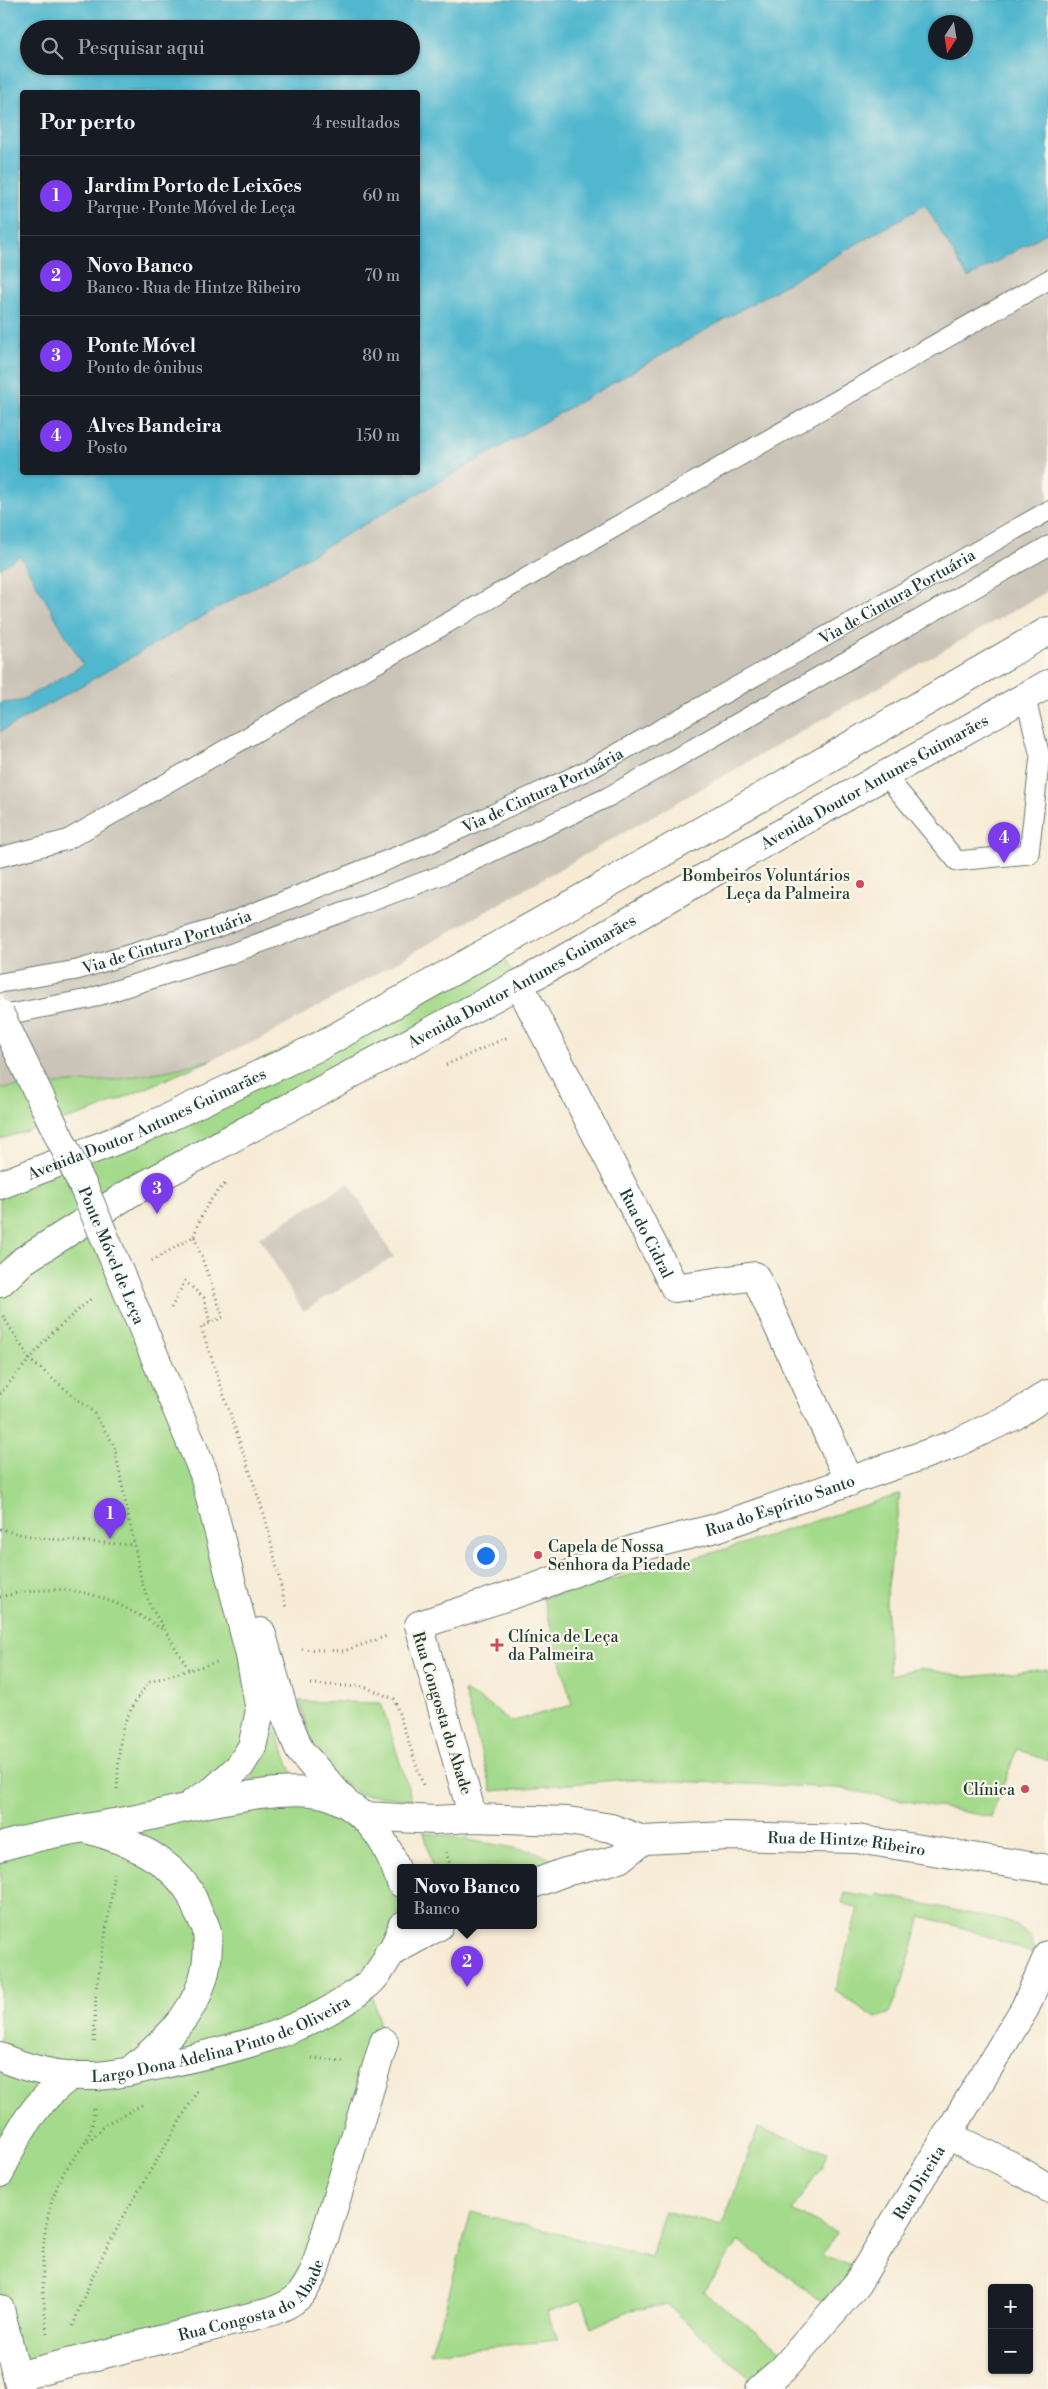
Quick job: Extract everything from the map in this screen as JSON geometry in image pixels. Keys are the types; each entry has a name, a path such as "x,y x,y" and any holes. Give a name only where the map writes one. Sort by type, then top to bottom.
{"main road":[{"name":"Avenida Doutor Antunes Guimarães","path":"0,1185 133,1134 320,1046 765,795 1048,631"},
{"name":"Avenida Doutor Antunes Guimarães","path":"0,1283 24,1260 130,1193 519,984 1037,690"},
{"path":"765,795 786,831"},
{"name":"Rua do Cidral","path":"497,947 540,1022 675,1288 755,1276 850,1482"},
{"name":"Ponte Móvel de Leça","path":"0,1015 84,1188 230,1534 258,1652 260,1711 252,1747 240,1766 228,1778 192,1803 172,1812"},
{"name":"Rua do Espírito Santo","path":"418,1625 542,1585 637,1548 716,1528 952,1445 1014,1416 1048,1394"},
{"name":"Rua Congosta do Abade","path":"418,1625 473,1818"},
{"path":"258,1652 276,1680 285,1714 300,1751 324,1780 384,1840 397,1873"},
{"path":"8,1844 240,1797 286,1791 309,1791 324,1795 357,1811"},
{"name":"Rua de Hintze Ribeiro","path":"357,1811 434,1820 473,1818 568,1821 611,1828 643,1840 728,1836 856,1839 1048,1869"},
{"path":"83,1828 115,1837 152,1856 172,1870 188,1888 207,1931 206,1958 202,1983 190,2008 172,2033 130,2071"},
{"path":"537,1882 565,1872 618,1859 643,1840"},
{"name":"Largo Dona Adelina Pinto de Oliveira","path":"0,2057 20,2065 83,2076 130,2071 220,2052 310,2019 369,1983 381,1968 401,1929"},
{"path":"388,1954 434,1929"},
{"name":"Rua Direita","path":"760,2389 782,2369 856,2285 1025,2008 1048,1955"},
{"name":"Rua Congosta do Abade","path":"18,2382 59,2365 270,2312 287,2306 305,2291 314,2272 384,2042"},
{"path":"0,2173 16,2137 36,2107 51,2090 83,2076"},
{"path":"947,2134 1010,2165 1048,2188"},
{"path":"0,2309 18,2382"}],"lane":[{"path":"0,857 67,840 1048,280"},
{"name":"Via de Cintura Portuária","path":"0,983 77,970 213,929 428,844 592,768 1048,511"},
{"name":"Via de Cintura Portuária","path":"0,1015 88,999 230,954 447,873 608,797 1048,546"},
{"path":"885,775 957,861 1029,854 1040,756 1037,690"}],"path":[{"path":"443,1066 540,1022"},
{"path":"194,1236 210,1198 227,1181"},
{"path":"168,1315 185,1281 204,1298 210,1323"},
{"path":"0,1308 18,1344 30,1360 93,1412 114,1445 142,1583 148,1599 190,1670 258,1652"},
{"path":"0,1394 30,1360"},
{"path":"0,1529 22,1536 134,1545"},
{"path":"0,1597 28,1590 69,1589 102,1596 168,1632"},
{"name":"Rua Congosta do Abade","path":"294,1648 344,1652 418,1625"},
{"path":"307,1683 365,1687 394,1699 424,1790"},
{"path":"59,2365 48,2338 42,2279 46,2226 60,2180 85,2147 92,2131 83,2076"},
{"path":"59,2365 78,2312 104,2252 135,2195 201,2084"}],"shaded area":[{"path":"925,205 968,278 1048,232 1048,591 265,1037 213,1059 171,1070 114,1080 0,1088 0,732"},
{"path":"20,556 83,665 20,701 0,703 0,568"},
{"path":"349,1183 394,1257 303,1311 259,1237"}],"green space":[{"path":"497,947 519,984 96,1214 204,1474 260,1711 214,1790 332,1796 397,1878 397,1929 399,1929 369,1983 384,2042 305,2291 17,2376 0,2309 0,1185"},
{"path":"213,1059 91,1112 0,1139 0,1088 114,1080 171,1070"},
{"path":"900,1494 886,1601 890,1675 920,1668 967,1677 1048,1669 1048,1761 1017,1749 991,1817 838,1788 628,1779 492,1791 464,1691 493,1707 510,1722 572,1705 543,1598 716,1552"},
{"path":"299,1701 381,1703 412,1800 359,1794 327,1770 315,1751"},
{"path":"273,1724 294,1777 247,1786 262,1759"},
{"path":"424,1832 537,1852 552,1860 537,1867 537,1864 432,1864"},
{"path":"845,1893 875,1898 878,1894 1011,1922 1031,1937 1034,1954 970,1930 921,1916 903,1980 889,2013 876,2018 835,1991 858,1908 842,1903"},
{"path":"758,2128 828,2152 821,2168 792,2210 836,2233 823,2255 857,2267 823,2302 739,2241 703,2292 784,2353 752,2380 667,2305 630,2310 591,2328 582,2300 547,2312 558,2340 430,2353 444,2312 471,2212 651,2257 664,2211 722,2226"}],"water":[{"path":"0,0 1048,0 1048,232 968,278 925,205 0,732 0,703 20,701 83,665 20,556 0,568"}],"place":[{"name":"Alves Bandeira","path":"1004,863"},
{"name":"Bombeiros Voluntários Leça da Palmeira","path":"860,884"},
{"name":"Ponte Móvel","path":"157,1214"},
{"name":"Jardim Porto de Leixões","path":"110,1539"},
{"name":"Capela de Nossa Senhora da Piedade","path":"538,1555"},
{"name":"Clínica de Leça da Palmeira","path":"497,1645"},
{"name":"Clínica","path":"1025,1789"},
{"name":"Novo Banco","path":"467,1987"}]}
